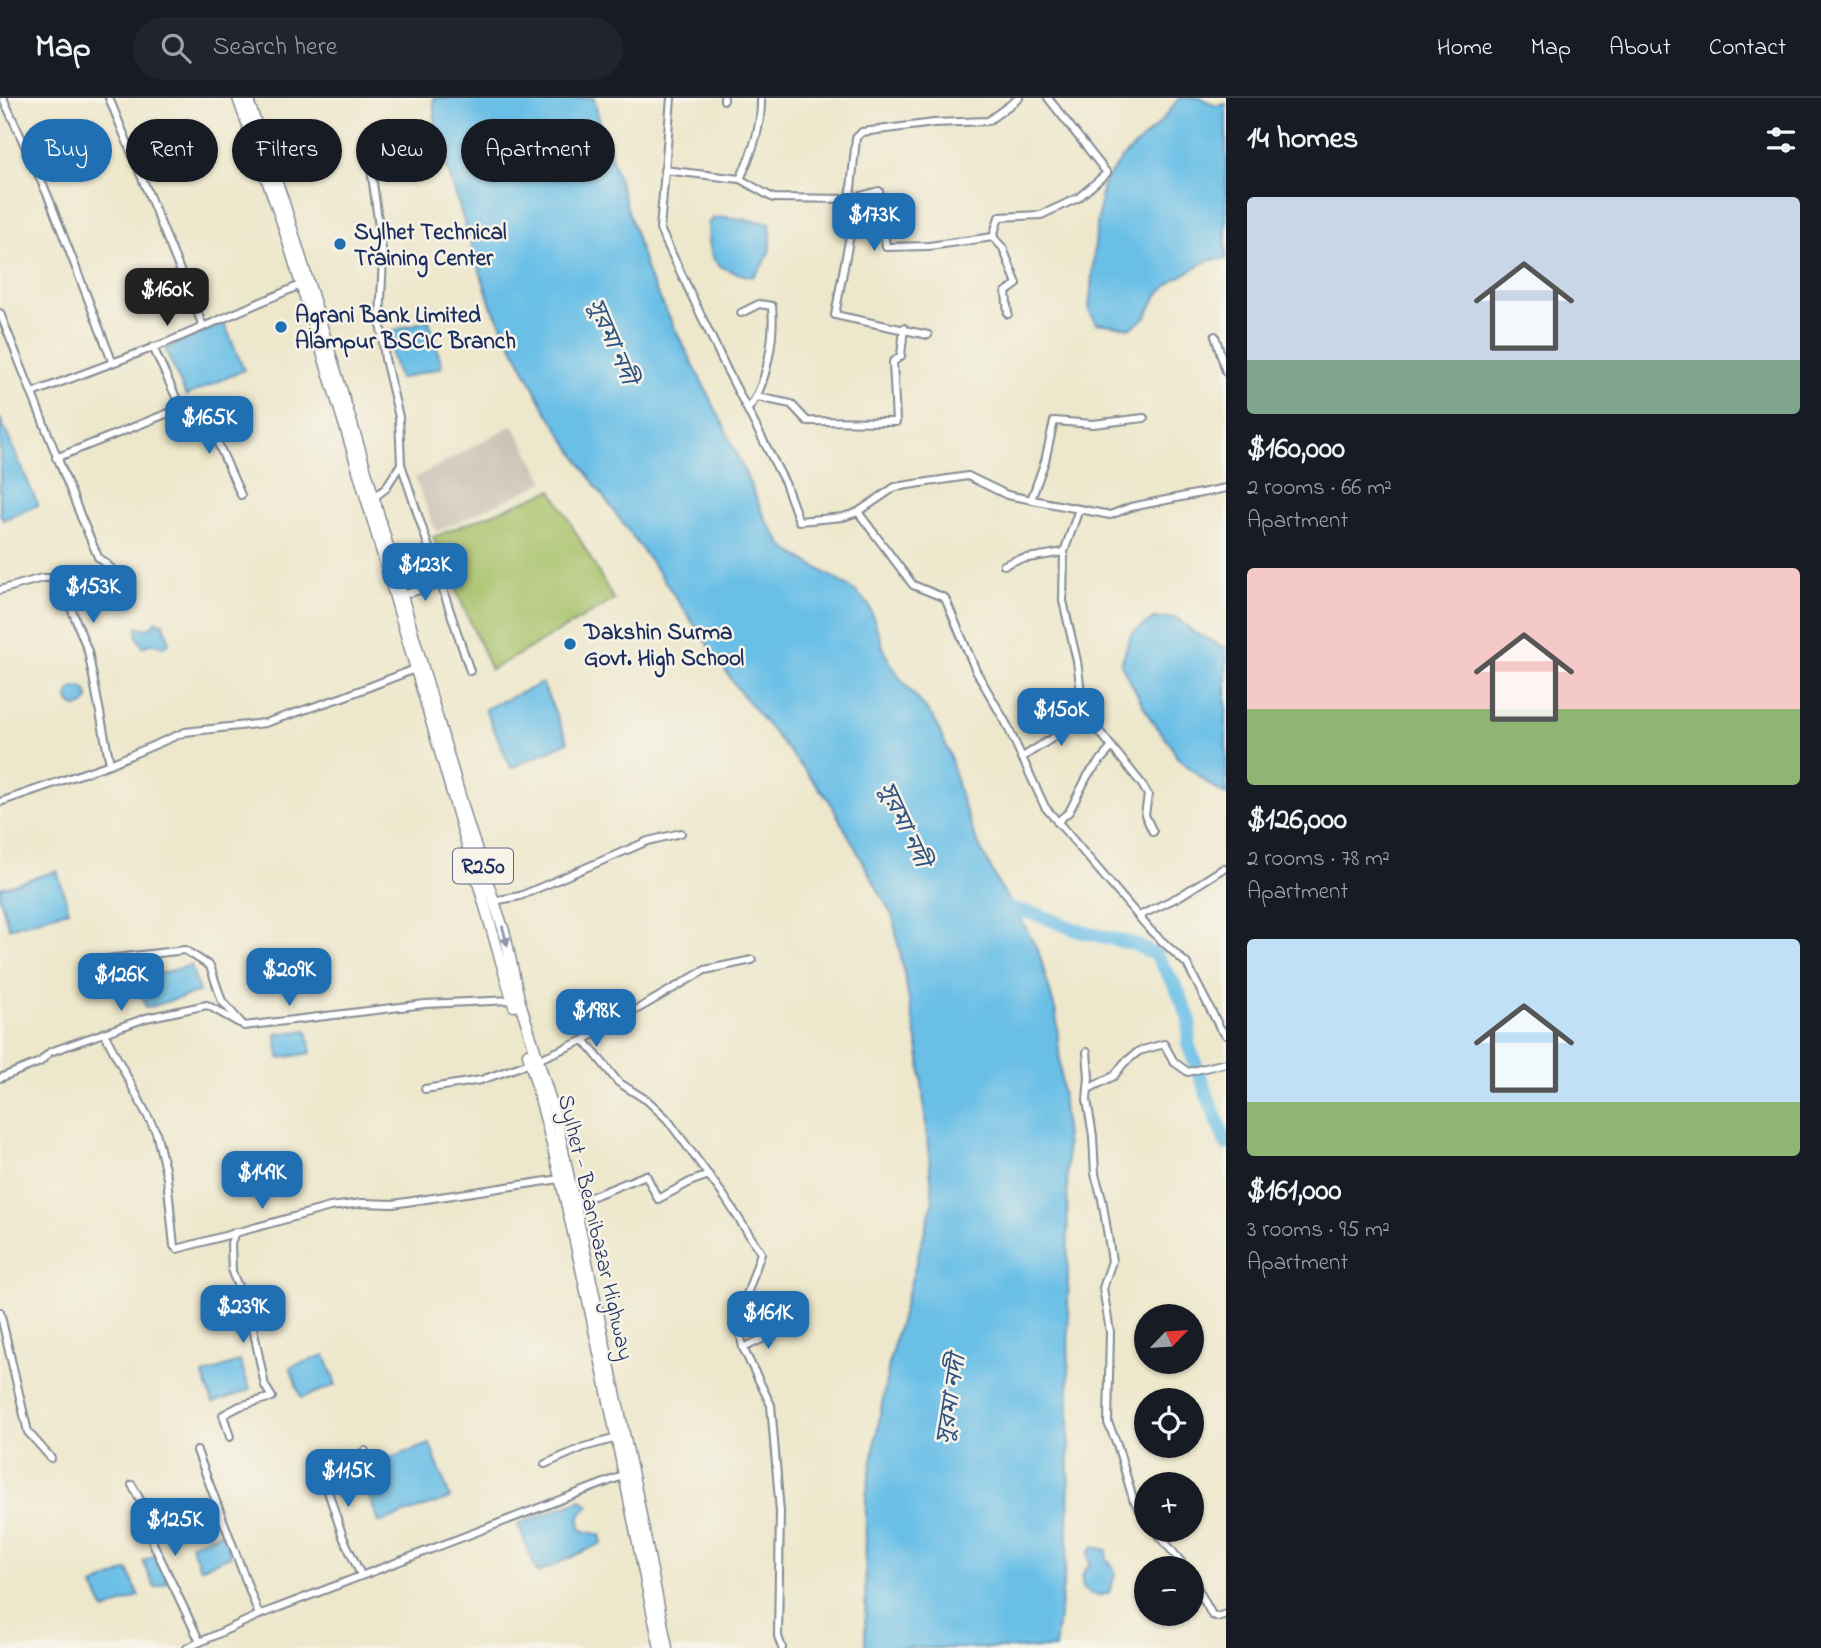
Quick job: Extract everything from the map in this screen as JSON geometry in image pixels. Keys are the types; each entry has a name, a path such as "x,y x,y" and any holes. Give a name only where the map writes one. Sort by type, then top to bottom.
{"main road":[{"name":"Sylhet - Beanibazar Highway","path":"239,98 285,218 370,499 415,669 512,1000 556,1118 576,1203 667,1648"},
{"name":"Sylhet - Beanibazar Highway","path":"247,98 248,117"},
{"name":"Sylhet - Beanibazar Highway","path":"370,499 402,595 469,827 505,934 617,1438 660,1648"}],"street":[{"path":"3,98 48,196 112,361"},
{"path":"109,98 203,326"},
{"path":"671,98 660,229 786,483 799,521 843,517 858,512 895,487 968,476 1007,495 1110,515 1226,488"},
{"path":"740,179 749,158 761,114 761,98"},
{"path":"928,335 835,315 854,214 850,199 856,138 862,132 934,123 988,121 1019,98"},
{"path":"993,237 999,217 1041,215 1078,198 1107,173 1048,98"},
{"path":"664,170 740,179 773,198 850,199 879,191 886,247 929,246 993,237"},
{"path":"373,182 383,257 380,320 385,359 399,418 401,464 470,671"},
{"path":"993,237 1003,247 1017,284 1006,292 1008,314"},
{"path":"32,393 153,347 305,284"},
{"path":"741,313 759,304 772,306 771,340 757,397 748,409"},
{"path":"0,313 98,557 111,569 113,576 110,584 101,590 66,598"},
{"path":"757,397 791,404 807,421 895,422 893,362 901,356 904,328"},
{"path":"1215,336 1226,372"},
{"path":"153,347 181,408"},
{"path":"56,458 195,402 200,403 241,495"},
{"path":"1031,500 1045,461 1054,421 1093,424 1144,418"},
{"path":"370,499 385,489 401,464"},
{"path":"1079,509 1064,551 1063,601 1087,716 1148,795 1145,815 1153,832"},
{"path":"858,512 913,585 945,598 976,671 1006,723 1045,807 1152,931 1187,964 1226,1035"},
{"path":"1004,565 1016,560 1064,551"},
{"path":"0,590 42,578 62,578 65,582 66,598 88,651 110,764"},
{"path":"402,595 441,584"},
{"path":"0,802 110,764 185,732 265,723 415,669"},
{"path":"1021,758 1087,716"},
{"path":"1057,822 1069,812 1088,775 1112,747"},
{"path":"494,901 520,896 648,841 681,833"},
{"path":"1139,916 1180,896 1224,868"},
{"path":"107,959 184,950 210,965 222,1002 244,1026"},
{"path":"425,1089 481,1080 533,1062 584,1040 705,971 752,960"},
{"path":"0,1078 40,1062 50,1052 146,1018 206,1005 244,1026 425,1004 512,1000"},
{"path":"104,1033 156,1132 167,1178 174,1247 181,1249 330,1207 362,1203 393,1204 560,1179"},
{"path":"584,1040 618,1082 648,1101 667,1119 709,1175 761,1253 738,1321 743,1348 771,1405 780,1512 778,1636 782,1648"},
{"path":"1088,1089 1114,1076 1124,1063 1139,1051 1164,1044 1174,1062 1188,1072 1226,1063"},
{"path":"1087,1052 1087,1100 1095,1174 1112,1261 1103,1288 1110,1332 1108,1423 1134,1501"},
{"path":"564,1196 576,1203 646,1175 658,1199 709,1175"},
{"path":"230,1437 223,1415 240,1406 272,1397 265,1386 251,1318 232,1272 231,1243 235,1232"},
{"path":"0,1312 28,1432 51,1458"},
{"path":"743,1348 762,1339 776,1326"},
{"path":"545,1464 584,1447 617,1438"},
{"path":"197,1451 259,1615"},
{"path":"361,1575 343,1537 326,1477 365,1451"},
{"path":"187,1648 259,1615 625,1475"},
{"path":"132,1485 153,1524 153,1543 200,1642"},
{"path":"1165,1542 1176,1556"},
{"path":"1204,1600 1212,1615 1218,1617 1226,1614"}],"shaded area":[{"path":"513,425 545,482 436,532 415,478"}],"green space":[{"path":"552,490 614,600 491,670 433,537"}],"water":[{"name":"সুরমা নদী","path":"433,98 594,98 599,119 461,119 461,182 615,182 615,169 649,277 724,426 766,520 785,548 855,591 869,605 886,655 900,678 934,719 949,752 975,837 999,885 1039,953 1056,1013 1067,1153 1068,1547 1055,1648 865,1648 866,1496 890,1358 933,1201 919,1051 893,917 829,800 740,692 545,409 491,305 447,168 447,119 435,119"},
{"path":"1179,98 1202,98 1216,106 1226,104 1226,259 1209,260 1174,280 1157,295 1146,317 1131,328 1096,323 1089,310 1103,184 1123,157 1159,124"},
{"path":"727,217 770,223 769,253 752,277 721,267 713,256 708,224 713,218"},
{"path":"429,320 442,367 399,379 385,333"},
{"path":"224,323 244,370 186,396 165,349"},
{"path":"0,418 38,505 3,520 0,513"},
{"path":"1155,618 1177,618 1191,631 1226,648 1226,795 1177,757 1150,718 1121,664 1131,634"},
{"path":"157,621 164,624 169,641 167,646 152,643 143,647 137,637 137,627 148,629"},
{"path":"542,683 568,742 511,768 485,709"},
{"path":"78,687 85,690 88,697 85,704 78,707 71,704 68,697 71,690"},
{"path":"57,871 69,910 9,928 0,898 0,888"},
{"path":"191,965 199,992 146,1008 138,980"},
{"path":"307,1030 311,1053 279,1058 276,1034"},
{"path":"325,1355 336,1385 301,1398 290,1367"},
{"path":"240,1361 250,1390 213,1403 203,1375"},
{"path":"430,1444 450,1498 379,1523 359,1469"},
{"path":"582,1500 589,1506 580,1516 581,1530 600,1535 602,1543 537,1573 518,1524"},
{"path":"223,1532 231,1556 200,1568 191,1544"},
{"path":"1093,1547 1107,1550 1107,1560 1114,1568 1115,1575 1109,1593 1102,1595 1095,1595 1083,1588 1083,1575 1090,1565 1088,1554"},
{"path":"155,1555 168,1582 155,1588 143,1561"},
{"path":"128,1570 139,1596 105,1611 93,1586"}],"waterway":[{"path":"999,906 1039,915 1079,931 1134,944 1156,955 1176,987 1190,1021 1188,1044 1226,1144"}],"place":[{"name":"Sylhet Technical Training Center","path":"340,244"},
{"name":"Agrani Bank Limited Alampur BSCIC Branch","path":"281,327"},
{"name":"Dakshin Surma Govt. High School","path":"570,644"}]}
